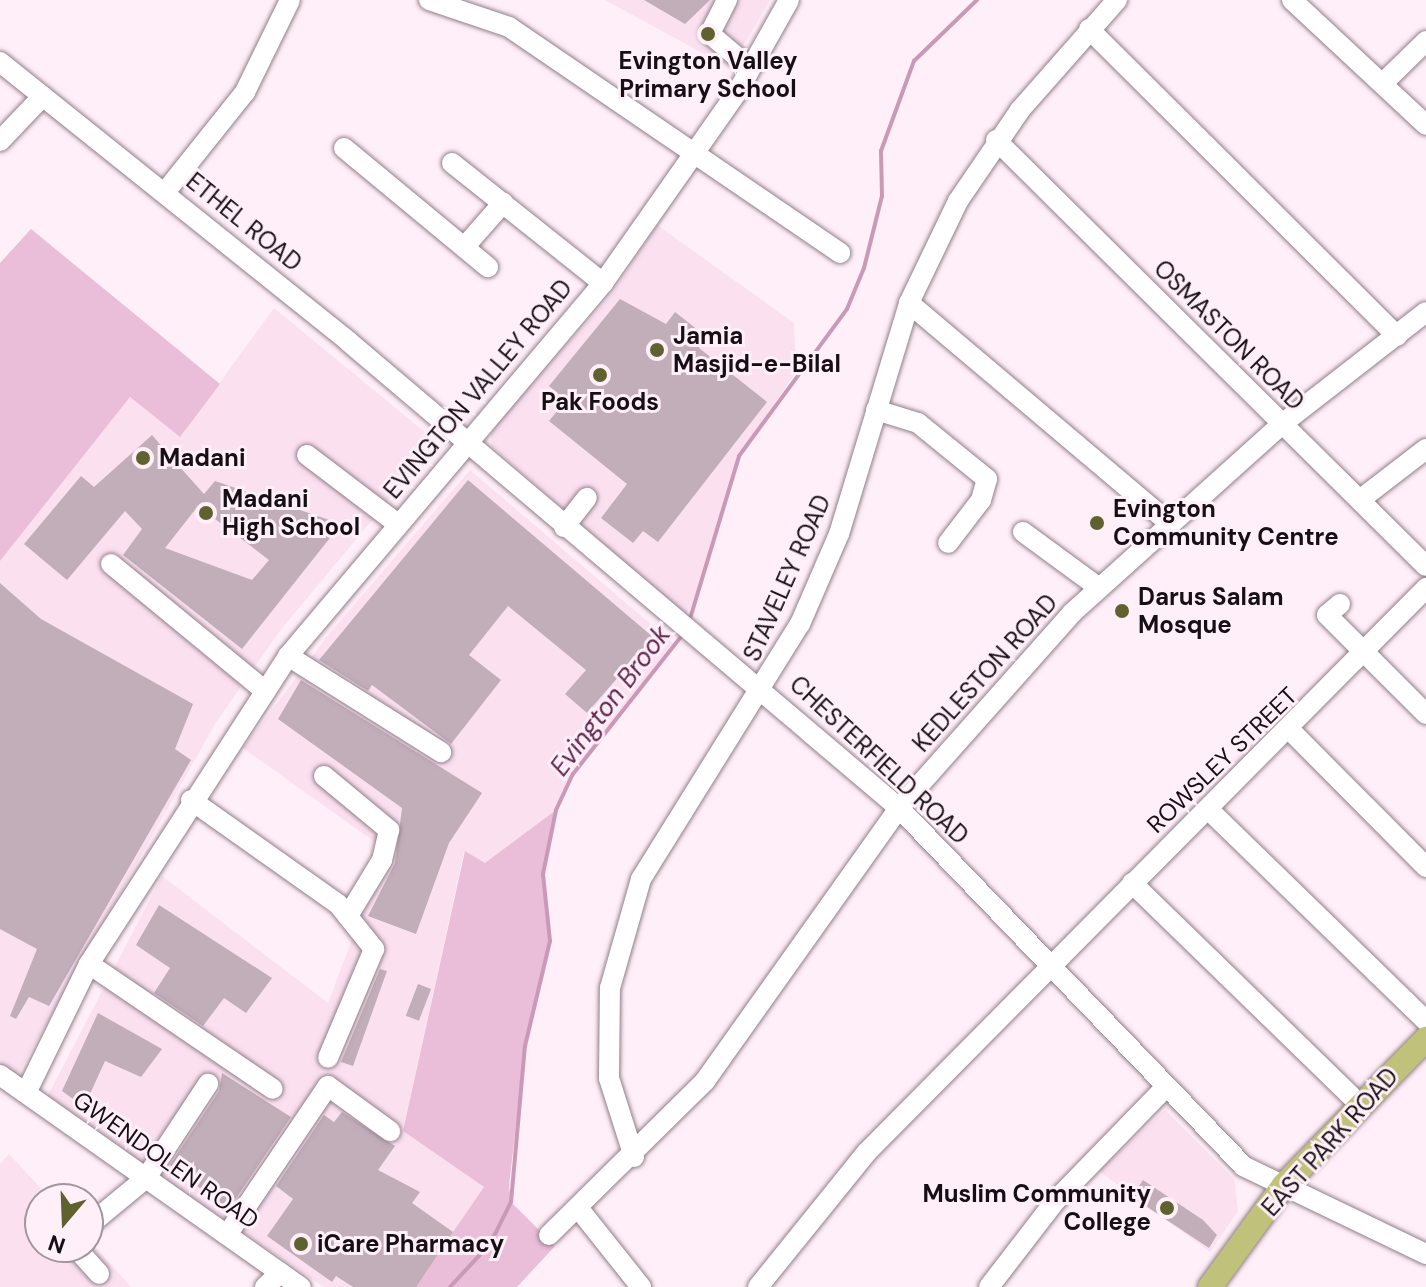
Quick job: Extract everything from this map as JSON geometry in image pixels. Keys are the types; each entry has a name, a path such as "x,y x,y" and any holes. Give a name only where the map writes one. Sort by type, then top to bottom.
{"main road":[{"name":"EAST PARK ROAD","path":"1210,1287 1284,1185 1359,1104 1426,1039"}],"street":[{"path":"166,191 245,92 290,0"},
{"path":"429,0 509,27 697,150 840,253"},
{"path":"727,0 710,34 750,68"},
{"name":"EVINGTON VALLEY ROAD","path":"26,1093 89,964 191,800 288,656 398,524 456,435 603,283 697,150 789,0"},
{"name":"STAVELEY ROAD","path":"634,1157 609,1078 610,988 620,939 669,824 765,690 839,534 909,303 996,140 1117,0"},
{"path":"1304,4 1426,125"},
{"path":"1089,29 1397,336"},
{"path":"1383,83 1426,41"},
{"name":"ETHEL ROAD","path":"0,62 166,191 456,435"},
{"path":"0,141 43,96"},
{"name":"OSMASTON ROAD","path":"996,140 1426,566"},
{"path":"344,148 467,244 488,267"},
{"path":"452,163 603,283"},
{"path":"467,244 503,203"},
{"path":"909,303 1169,523"},
{"name":"KEDLESTON ROAD","path":"549,1235 634,1157 769,998 899,808 1098,587 1282,424 1426,312"},
{"path":"876,410 918,423 987,479 981,500 948,543"},
{"name":"CHESTERFIELD ROAD","path":"456,435 765,690 899,808 1243,1166 1426,1254"},
{"path":"1361,499 1426,449"},
{"path":"307,455 398,524"},
{"path":"564,527 587,498"},
{"path":"1023,532 1098,587"},
{"path":"111,564 265,691"},
{"name":"ROWSLEY STREET","path":"758,1287 866,1153 1132,883 1291,731 1426,588"},
{"path":"1340,604 1327,615 1426,714"},
{"path":"288,656 441,752"},
{"path":"1291,731 1426,867"},
{"path":"324,776 389,830 382,860 353,921"},
{"path":"191,800 353,921 374,949 328,1058"},
{"path":"1208,809 1426,1021"},
{"path":"1132,883 1359,1104"},
{"path":"89,964 273,1089"},
{"name":"GWENDOLEN ROAD","path":"1,1079 26,1093 227,1235 272,1280 301,1287"},
{"path":"104,1213 146,1178 208,1084"},
{"path":"227,1235 328,1086 390,1131"},
{"path":"989,1287 1056,1200 1166,1087"},
{"path":"579,1209 641,1287"},
{"path":"89,1263 99,1274"}],"shaded area":[{"name":"Evington Valley Primary School","path":"605,0 770,0 730,68"},
{"path":"657,225 794,323 796,372 739,456 697,599 685,615 491,446 491,431 615,290"},
{"path":"31,229 220,384 180,437 130,397 0,561 0,263"},
{"path":"274,308 437,442 278,633 215,724 16,1078 0,1066 0,561 130,397 180,437"},
{"path":"470,470 673,643 573,774 556,810 485,863 464,852 403,1131 484,1187 415,1287 324,1287 46,1099 162,876 328,1003 359,921 352,899 382,847 243,748 329,634"},
{"path":"556,810 543,874 550,941 525,1045 509,1186 511,1202 555,1246 517,1287 415,1287 484,1187 403,1131 465,851 485,863"},
{"path":"1165,1110 1234,1179 1238,1211 1210,1252 1099,1171"},
{"path":"9,1154 36,1183 24,1183 24,1263 104,1263 104,1257 131,1287 0,1287 0,1164"}],"building":[{"path":"644,0 710,0 685,24"},
{"path":"620,299 666,324 675,312 708,338 699,348 767,402 658,542 643,531 633,543 601,518 627,484 549,421 566,400 549,386"},
{"path":"152,435 170,456 178,448 187,457 178,465 204,494 215,481 341,524 242,649 123,555 142,529 125,511 67,580 24,544 81,476 94,487","holes":["198,506 269,560 252,580 165,548"]},
{"path":"468,480 653,637 587,713 565,694 586,670 508,606 469,655 501,680 451,744 372,685 368,691 319,660"},
{"path":"0,583 41,619 193,704 175,749 191,760 49,1006 29,997 16,1019 10,1016 37,949 0,929"},
{"path":"301,680 482,793 449,843 416,934 368,916 395,863 402,808 278,719"},
{"path":"159,905 272,978 246,1013 224,998 203,1026 154,993 170,968 136,945"},
{"path":"380,969 387,971 353,1066 341,1062"},
{"path":"418,984 431,989 419,1021 406,1016"},
{"path":"98,1013 162,1049 141,1077 105,1061 84,1107 62,1091"},
{"path":"222,1073 291,1117 228,1210 170,1165 219,1091"},
{"path":"342,1112 395,1146 378,1170 420,1192 412,1203 453,1232 416,1287 353,1287 336,1276 332,1282 267,1236 293,1199 276,1186 324,1115 334,1122"},
{"name":"Muslim Community College","path":"1143,1180 1203,1220 1217,1235 1209,1248 1132,1197"}],"waterway":[{"name":"Evington Brook","path":"689,622 739,456 847,309 864,268 882,196 881,151 914,61 977,0"},
{"name":"Evington Brook","path":"450,1287 490,1244 511,1202 525,1046 550,941 543,874 556,810 573,774 684,633"}],"place":[{"name":"Evington Valley Primary School","path":"708,34"},
{"name":"Jamia Masjid-e-Bilal","path":"657,350"},
{"name":"Pak Foods","path":"600,375"},
{"name":"Madani","path":"143,458"},
{"name":"Madani High School","path":"206,513"},
{"name":"Evington Community Centre","path":"1097,523"},
{"name":"Darus Salam Mosque","path":"1122,611"},
{"name":"Muslim Community College","path":"1167,1208"},
{"name":"iCare Pharmacy","path":"301,1244"}]}
